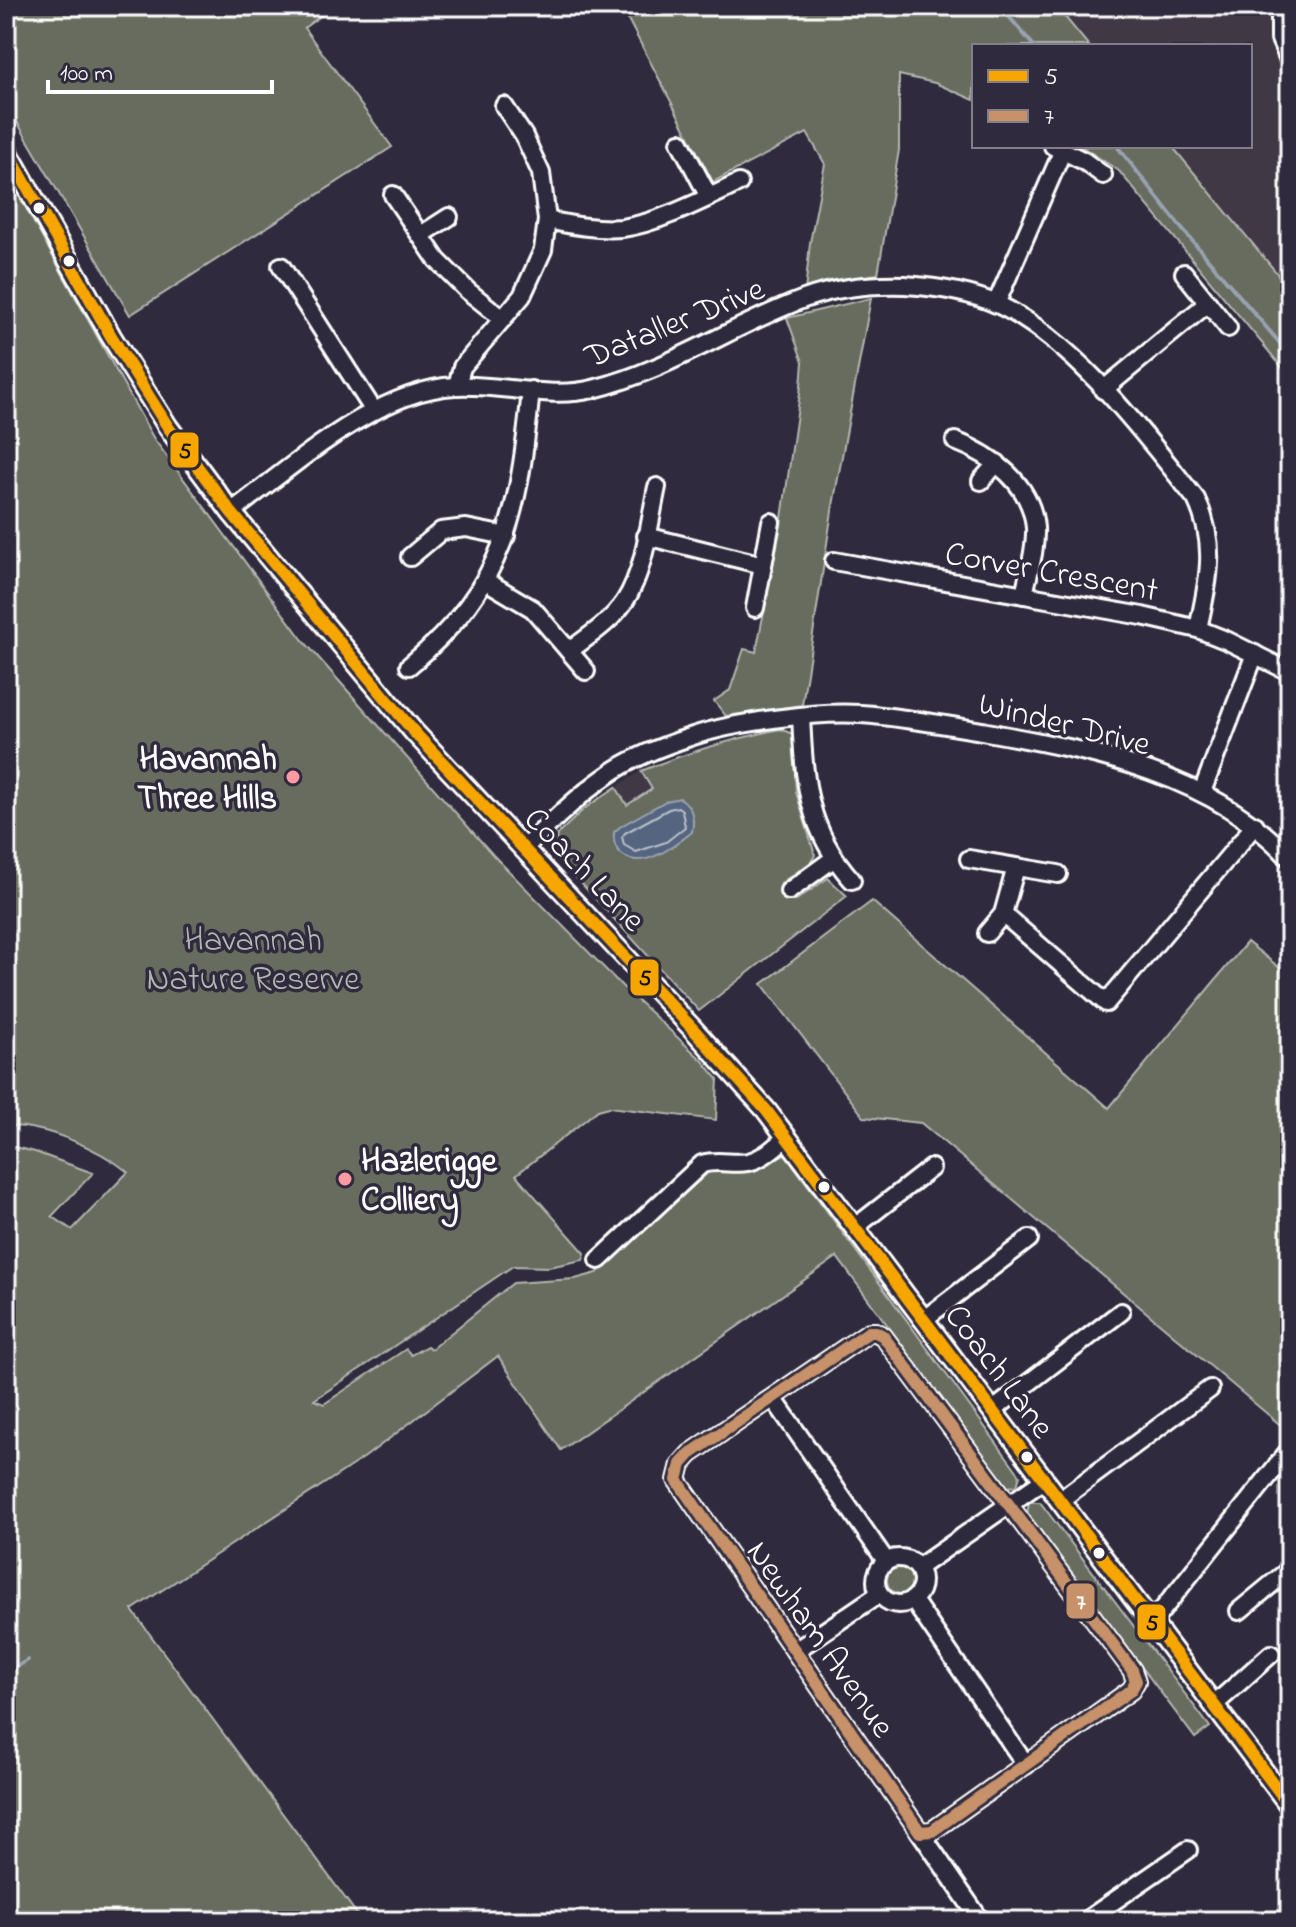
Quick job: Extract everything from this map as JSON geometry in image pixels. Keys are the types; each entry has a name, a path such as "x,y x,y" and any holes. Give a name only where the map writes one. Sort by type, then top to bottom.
{"street":[{"path":"1280,6 1280,39 1290,62"},
{"path":"457,386 462,367 522,296 543,250 547,220 541,173 524,136 504,106"},
{"path":"680,142 709,197"},
{"path":"996,304 1058,148 1103,175"},
{"name":"Coach Lane","path":"6,149 127,362 168,427 231,512 414,732 702,1038 787,1137 1290,1806"},
{"path":"547,220 578,226 623,228 664,216 739,183"},
{"path":"393,195 437,260 468,291 503,319"},
{"path":"421,235 449,217"},
{"path":"281,266 374,411"},
{"path":"1184,273 1228,328"},
{"name":"Dataller Drive","path":"231,512 342,430 374,411 435,388 457,386 569,393 606,385 652,368 805,299 844,288 882,284 921,286 959,292 1018,315 1055,342 1103,390 1168,464 1196,499 1205,518 1210,573 1198,629"},
{"path":"1103,390 1208,303"},
{"path":"409,666 456,623 486,581 506,536 518,490 531,390"},
{"path":"955,441 978,449 997,463 1021,489 1033,517 1034,540 1024,595"},
{"path":"981,481 997,463"},
{"path":"569,651 603,625 625,601 637,575 657,487"},
{"path":"755,608 771,522"},
{"path":"410,557 441,531 466,528 506,536"},
{"path":"646,536 763,565"},
{"name":"Corver Crescent","path":"834,561 1198,629 1290,672"},
{"path":"486,581 533,609 586,671"},
{"path":"1202,792 1255,654"},
{"name":"Winder Drive","path":"523,849 606,776 650,752 696,735 801,716 860,714 1053,744 1119,761 1202,792 1255,825 1290,859"},
{"path":"801,716 812,814 833,859 852,880"},
{"path":"1003,914 1106,1003 1255,825"},
{"path":"789,891 833,859"},
{"path":"969,859 1058,874"},
{"path":"987,933 1003,914 1016,867"},
{"path":"599,1260 702,1164 718,1160 748,1162 764,1155 787,1137"},
{"path":"854,1228 931,1168"},
{"path":"923,1320 1029,1239"},
{"path":"992,1411 1121,1312"},
{"path":"886,1561 773,1398 869,1332 883,1336 1132,1670 1136,1681 1131,1690 926,1832"},
{"path":"1059,1501 1210,1389"},
{"name":"Newham Avenue","path":"773,1398 690,1454 681,1464 677,1480 795,1651 926,1832 981,1921"},
{"path":"1152,1623 1286,1454"},
{"path":"919,1567 1044,1480"},
{"path":"908,1559 919,1567 921,1589 913,1600 906,1604 890,1603 879,1594 876,1580 879,1569 886,1561 908,1559"},
{"path":"1239,1611 1290,1569"},
{"path":"795,1651 879,1594"},
{"path":"913,1600 1026,1765"},
{"path":"1214,1705 1271,1654"},
{"path":"1085,1921 1188,1850"}],"shaded area":[{"path":"1056,6 1290,6 1290,289 1174,148 1252,148 1252,44 1087,44"},
{"path":"641,771 653,789 627,805 616,787"}],"green space":[{"path":"6,6 334,6 304,28 392,147 130,315 6,103"},
{"path":"621,6 1056,6 1087,44 972,44 972,99 935,83 899,75 899,150 878,274 836,280 805,292 810,243 825,164 807,133 713,182"},
{"path":"1084,148 1174,148 1290,289 1290,377 1119,171"},
{"name":"Havannah Nature Reserve","path":"6,172 154,439 302,639 493,855 718,1079 716,1120 609,1107 598,1110 516,1175 585,1253 583,1260 549,1267 513,1266 314,1400 324,1404 406,1349 411,1355 427,1346 431,1349 513,1283 575,1279 597,1273 712,1169 758,1164 785,1154 1020,1475 1017,1486 1007,1487 837,1257 561,1450 498,1356 365,1457 132,1610 362,1921 6,1921 6,1145 93,1173 52,1216 72,1230 128,1172 70,1140 37,1129 6,1126"},
{"path":"871,298 832,511 802,705 726,716 714,701 730,690 744,649 756,652 781,525 803,362 787,318"},
{"path":"780,729 793,734 796,792 815,855 811,862 781,883 795,901 828,878 847,896 699,1011 554,854 557,835 584,809 616,787 627,805 652,789 641,771 710,747"},
{"path":"872,901 1109,1108 1247,942 1290,976 1290,1433 921,1123 864,1117 762,984"},
{"path":"1029,1502 1040,1502 1210,1727 1195,1738 1027,1514"},
{"path":"901,1566 911,1570 915,1580 911,1590 901,1594 891,1590 887,1580 891,1570"}],"water":[{"path":"680,798 692,813 692,832 649,858 631,859 618,850 614,832 621,826 666,801"}],"waterway":[{"path":"1000,6 1032,44"},
{"path":"1119,148 1183,230 1290,355"},
{"path":"6,1673 28,1660"}],"transit line":[{"name":"5","path":"6,149 111,336 168,427 231,512 414,732 766,1110 1290,1806"},
{"name":"7","path":"869,1332 883,1336 1132,1670 1136,1681 1131,1690 932,1831 920,1832 677,1480 681,1464 690,1454 869,1332"}],"place":[{"name":"Havannah Three Hills","path":"293,777"},
{"name":"Hazlerigge Colliery","path":"345,1179"}]}
